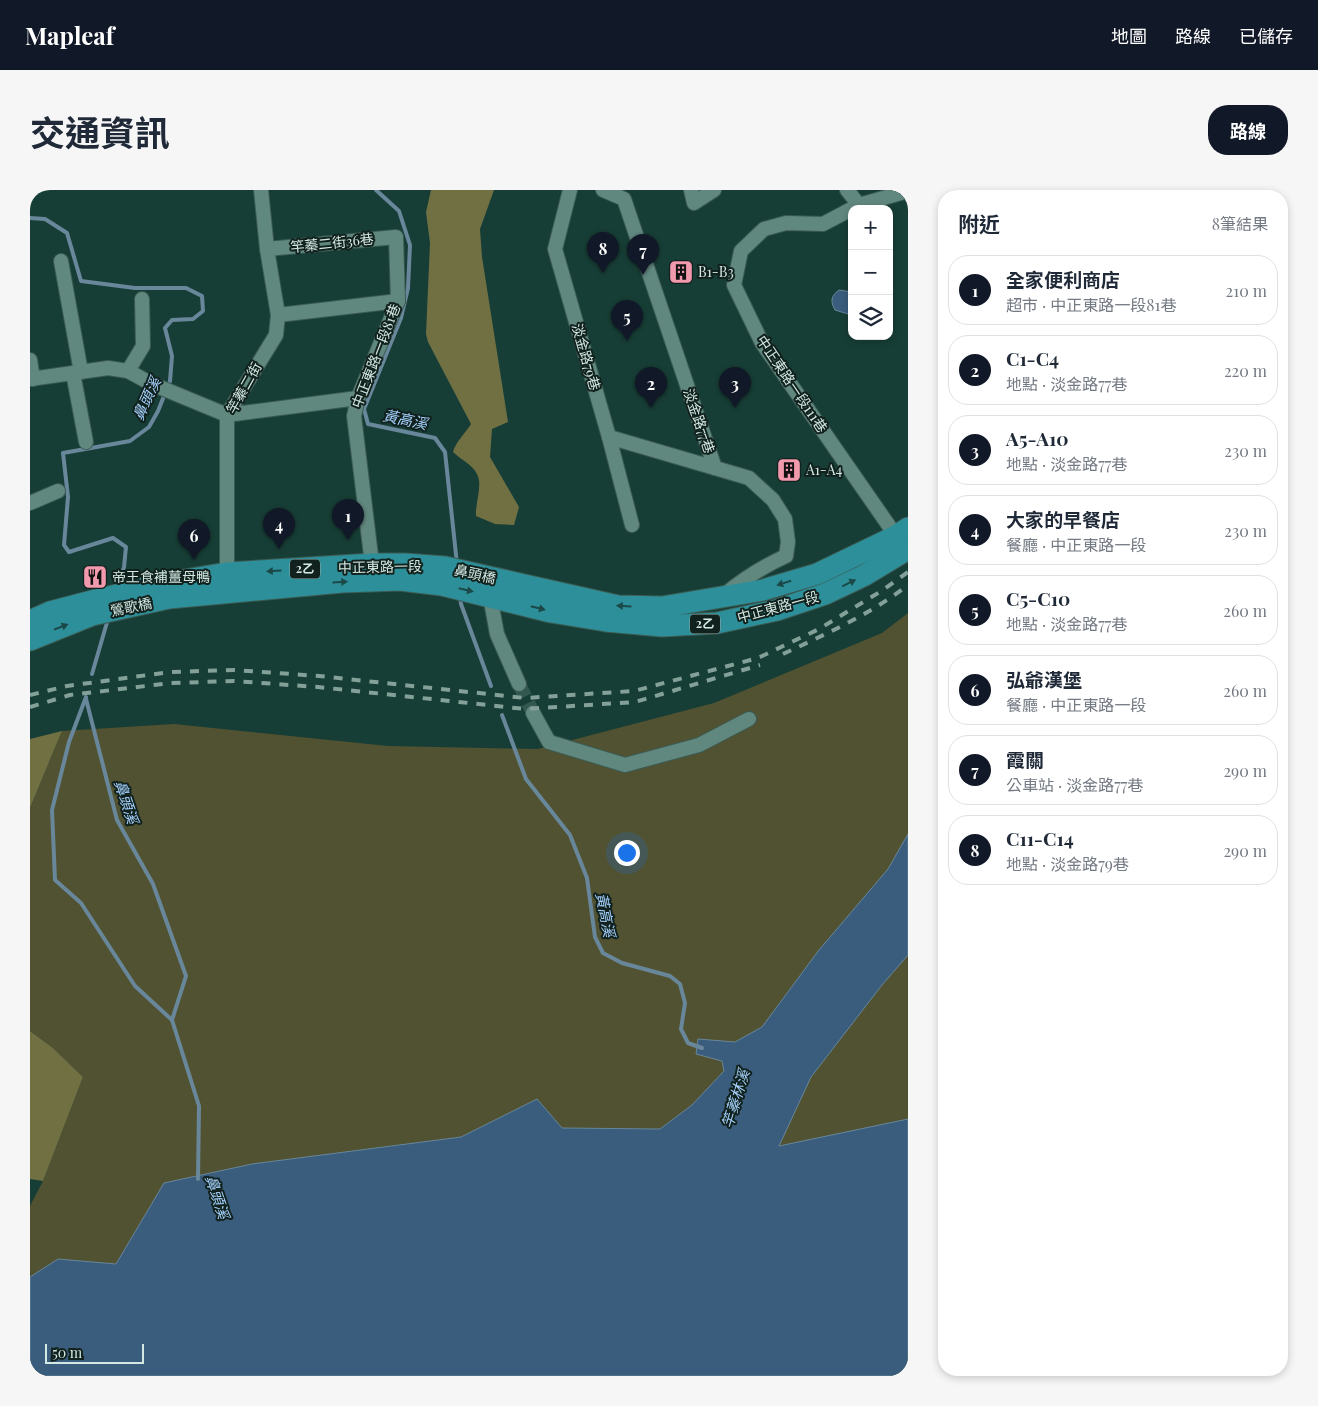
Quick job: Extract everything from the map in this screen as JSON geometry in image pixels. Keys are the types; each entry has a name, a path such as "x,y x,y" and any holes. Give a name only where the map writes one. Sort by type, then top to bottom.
{"main road":[{"name":"中正東路一段","path":"497,588 552,612 606,621 662,626 717,623 777,610 825,594 865,575 904,538"},
{"name":"中正東路一段","path":"497,588 618,606 662,607 719,599 763,590 817,574 904,538"},
{"name":"中正東路一段","path":"168,591 372,564 405,564 443,576"},
{"name":"中正東路一段","path":"228,582 342,582 443,576"},
{"name":"鼻頭橋","path":"443,576 497,588"},
{"name":"鶯歌橋","path":"92,608 168,591"},
{"name":"2乙","path":"30,621 50,612 92,608"},
{"name":"2乙","path":"30,640 92,608"}],"street":[{"name":"竿蓁二街","path":"228,582 228,415 276,335 278,315 267,249 261,190"},
{"name":"淡金路79巷","path":"570,190 554,249 609,437 632,525"},
{"name":"淡金路77巷","path":"603,190 624,199 715,468 749,478 773,500 785,519 788,542 786,556 738,583 719,599"},
{"path":"691,190 694,203 714,190"},
{"path":"847,190 859,205"},
{"name":"中正東路一段111巷","path":"859,205 908,191"},
{"name":"中正東路一段111巷","path":"848,211 823,224 786,223 764,229 741,252 734,285 762,343 904,538"},
{"name":"竿蓁二街36巷","path":"267,249 396,237"},
{"name":"中正東路一段81巷","path":"372,564 354,416 358,398 398,301 396,237"},
{"path":"61,261 86,442"},
{"path":"128,372 143,346 142,299"},
{"path":"278,315 398,301"},
{"path":"30,360 32,379 108,368 128,372 152,384 228,415 358,398"},
{"path":"609,437 715,468"},
{"path":"30,503 58,491"},
{"path":"497,588 497,634 519,684"},
{"path":"533,713 549,742 625,765 699,745 749,719"}],"green space":[{"path":"908,613 908,834 888,869 819,950 762,1027 735,1042 722,1061 724,1071 692,1105 660,1129 562,1128 537,1099 461,1137 252,1164 164,1183 116,1264 58,1259 30,1277 30,1206 43,1181 83,1077 53,1048 30,1031 30,808 62,731 174,724 388,746 538,749 714,703 882,633"},
{"path":"908,955 908,1119 778,1147 811,1077 882,985"}],"shaded area":[{"path":"431,190 494,190 480,229 482,257 508,422 492,429 490,457 519,507 514,525 495,524 476,516 479,478 473,468 453,452 458,441 471,424 428,342 426,334 430,243 426,212"},
{"path":"62,731 30,808 30,739"},
{"path":"30,1031 53,1048 83,1077 43,1181 30,1179"}],"water":[{"path":"839,290 848,291 848,314 835,310 832,301 834,294"},
{"name":"竿蓁林溪","path":"908,834 908,955 882,985 811,1077 779,1146 908,1119 908,1376 30,1376 30,1277 58,1259 116,1264 164,1183 252,1164 461,1137 537,1099 562,1128 660,1129 692,1105 724,1071 722,1061 696,1054 698,1039 735,1042 762,1027 819,950 888,869"}],"waterway":[{"name":"黃高溪","path":"376,190 399,211 410,245 408,288 401,318 364,409 368,424 435,438 445,452 457,564"},
{"name":"鼻頭溪","path":"30,218 45,219 67,233 81,281 135,288 186,288 202,296 203,311 193,319 172,320 165,328 172,356 170,381 158,411 149,427 130,441 63,453 68,497 64,545 69,552 113,538 126,547 124,567 118,586"},
{"name":"黃高溪","path":"460,596 461,604 491,686"},
{"name":"鼻頭溪","path":"92,674 108,619"},
{"name":"鼻頭溪","path":"86,697 69,742 52,810 55,880 81,903 135,986 172,1020 199,1106 198,1179"},
{"name":"鼻頭溪","path":"86,699 117,820 153,884 186,976 172,1020"},
{"name":"黃高溪","path":"502,715 526,779 570,835 587,878 595,937 603,953 622,963 670,976 680,984 685,1003 681,1029 688,1043 702,1048"}],"tunnel":[{"path":"519,684 533,713"}],"railway":[{"path":"30,695 67,686 170,672 234,670 319,676 525,698 634,691 758,658 819,629 883,590 908,572"},
{"path":"783,654 864,614 908,585"},
{"path":"30,707 70,695 171,683 234,681 318,687 525,709 635,702 760,665"}],"place":[{"name":"B1-B3","path":"681,272"},
{"name":"C11-C14","path":"603,273"},
{"name":"霞關","path":"643,275"},
{"name":"C5-C10","path":"627,341"},
{"name":"C1-C4","path":"651,408"},
{"name":"A5-A10","path":"735,408"},
{"name":"A1-A4","path":"789,470"},
{"name":"全家便利商店","path":"348,540"},
{"name":"大家的早餐店","path":"279,549"},
{"name":"弘爺漢堡","path":"194,560"},
{"name":"帝王食補薑母鴨","path":"95,577"}]}
